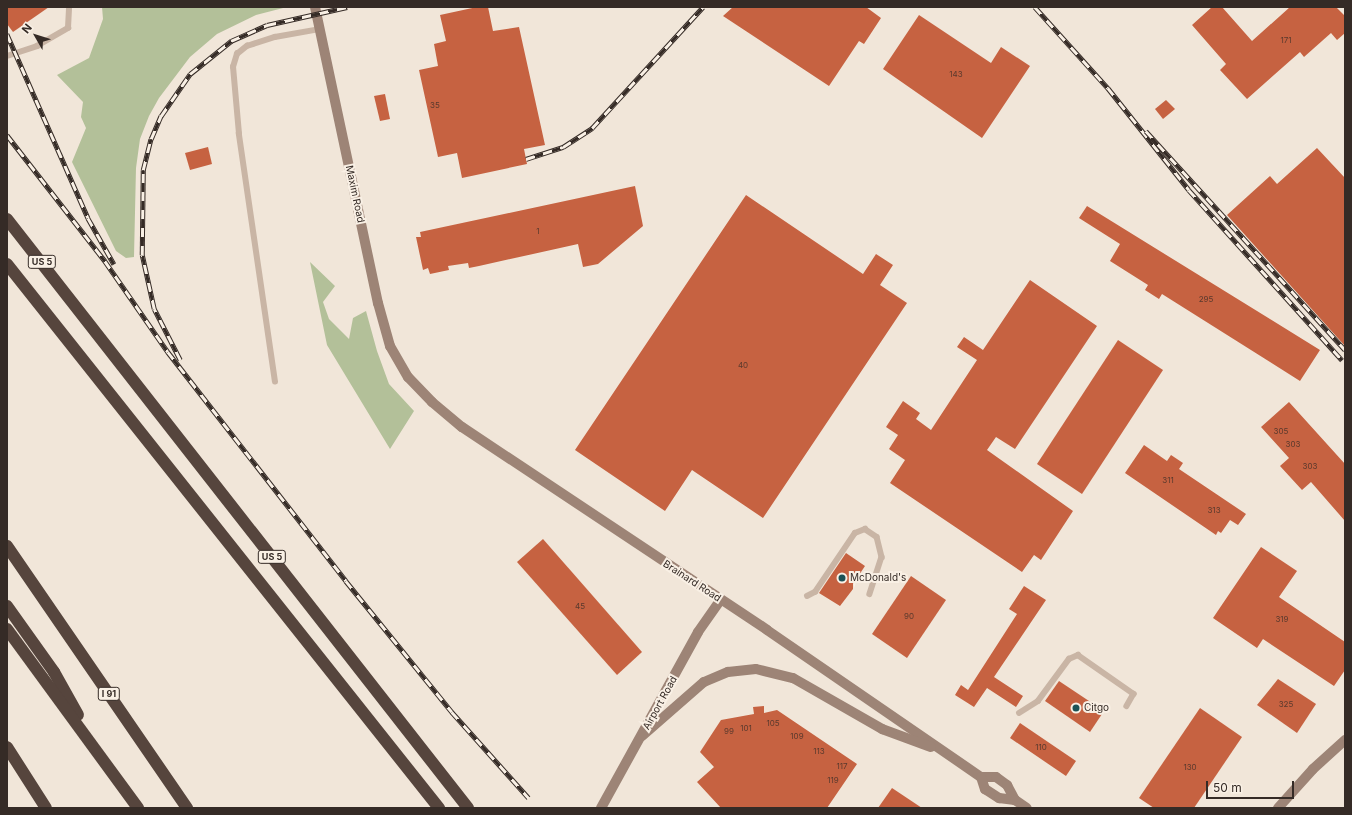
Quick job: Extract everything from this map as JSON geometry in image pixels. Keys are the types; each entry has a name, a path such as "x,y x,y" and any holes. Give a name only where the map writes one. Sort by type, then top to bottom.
{"highway":[{"name":"US 5","path":"7,219 468,808"},
{"name":"US 5","path":"7,264 440,808"},
{"name":"I 91","path":"7,546 187,808"},
{"path":"7,558 32,581"},
{"path":"7,606 54,672 101,757"},
{"path":"7,629 138,808"},
{"path":"7,746 46,808"}],"main road":[{"name":"Maxim Road","path":"315,7 378,303 390,346 408,377"},
{"name":"Brainard Road","path":"408,377 432,402 462,427 981,777 996,778 1007,785 1015,800"},
{"name":"Airport Road","path":"601,808 698,632 720,600"},
{"path":"642,736 704,682 734,671 760,669 793,678 882,729 946,753"},
{"path":"1278,808 1313,769 1345,740"},
{"name":"Brainard Road","path":"981,777 985,789 999,798 1015,800 1027,808"}],"lane":[{"path":"7,56 37,46 68,28 69,7"},
{"path":"275,382 239,134 233,67 238,54 247,46 275,37 320,29"},
{"path":"807,596 815,592 855,533 865,529 877,537 882,557 870,594"},
{"path":"1019,712 1038,701 1069,658 1078,655 1134,694 1127,706"}],"green space":[{"path":"102,7 287,7 256,15 217,34 190,57 159,98 149,116 140,139 136,168 134,257 126,258 116,251 72,162 86,128 81,117 83,102 57,75 89,58 103,19"},
{"path":"310,262 335,286 323,302 329,319 349,339 353,318 366,311 377,351 389,384 414,411 390,449 327,345"}],"building":[{"path":"7,7 49,7 13,32 7,24"},
{"path":"477,7 488,7 493,31 519,27 545,145 524,149 527,164 462,178 457,153 438,157 419,70 438,66 434,44 446,41 440,15"},
{"path":"733,7 866,7 881,18 864,44 859,41 829,86 723,16"},
{"path":"1212,7 1222,7 1252,41 1290,7 1336,7 1345,16 1345,33 1337,40 1331,33 1304,57 1300,52 1247,99 1220,70 1226,64 1192,25"},
{"path":"919,15 991,63 1001,47 1030,66 982,138 883,69"},
{"path":"385,94 390,119 380,121 374,96"},
{"path":"1166,100 1175,109 1163,119 1155,109"},
{"path":"208,147 212,164 190,170 185,153"},
{"path":"1317,148 1345,178 1345,346 1227,215 1270,176 1277,184"},
{"path":"635,186 643,226 598,264 583,267 578,244 469,268 468,263 448,266 449,270 430,274 428,268 423,270 416,237 421,237 420,232"},
{"path":"746,195 863,274 876,254 893,265 880,285 907,303 763,518 692,470 665,511 575,450"},
{"path":"1087,206 1320,350 1300,381 1162,294 1159,299 1145,290 1148,285 1110,261 1120,244 1079,218"},
{"path":"1030,280 1097,326 1015,449 996,437 987,450 1073,511 1041,560 1034,555 1022,572 890,483 905,460 889,449 898,435 886,427 903,401 920,413 916,419 931,430 977,360 957,347 964,337 983,350"},
{"path":"1118,340 1163,370 1082,494 1037,464"},
{"path":"1289,402 1345,464 1345,521 1311,482 1302,490 1280,466 1289,458 1261,427"},
{"path":"1144,445 1167,461 1171,455 1183,463 1179,469 1246,514 1238,525 1230,520 1221,533 1218,531 1216,535 1125,473"},
{"path":"543,539 642,652 617,675 517,562"},
{"path":"1261,547 1297,571 1279,597 1345,642 1345,670 1334,686 1263,639 1257,648 1213,618"},
{"name":"McDonald's","path":"846,553 865,566 853,584 853,589 840,606 819,593"},
{"path":"911,576 946,600 907,658 872,634"},
{"path":"1024,586 1046,600 994,677 1023,696 1016,707 987,688 974,707 955,695 961,685 968,690 1017,614 1009,609"},
{"path":"1278,679 1316,704 1297,733 1257,705"},
{"name":"Citgo","path":"1059,681 1104,711 1090,732 1045,701"},
{"path":"764,706 764,713 777,710 857,764 827,808 721,808 697,782 714,767 700,752 721,720 754,714 753,707"},
{"path":"1200,708 1242,737 1194,808 1154,808 1139,798"},
{"path":"1020,723 1076,761 1066,776 1010,738"},
{"path":"892,788 922,808 878,808"}],"railway":[{"path":"180,360 154,309 142,255 143,170 151,139 161,116 190,74 231,41 267,25 347,7"},
{"path":"526,159 563,147 592,128 703,7"},
{"path":"1035,7 1108,88 1189,190 1342,360"},
{"path":"7,34 88,218 114,264"},
{"path":"1146,131 1345,350"},
{"path":"7,135 105,261 168,352 346,581 452,712 529,798"}],"place":[{"name":"McDonald's","path":"842,578"},
{"name":"Citgo","path":"1076,708"}]}
